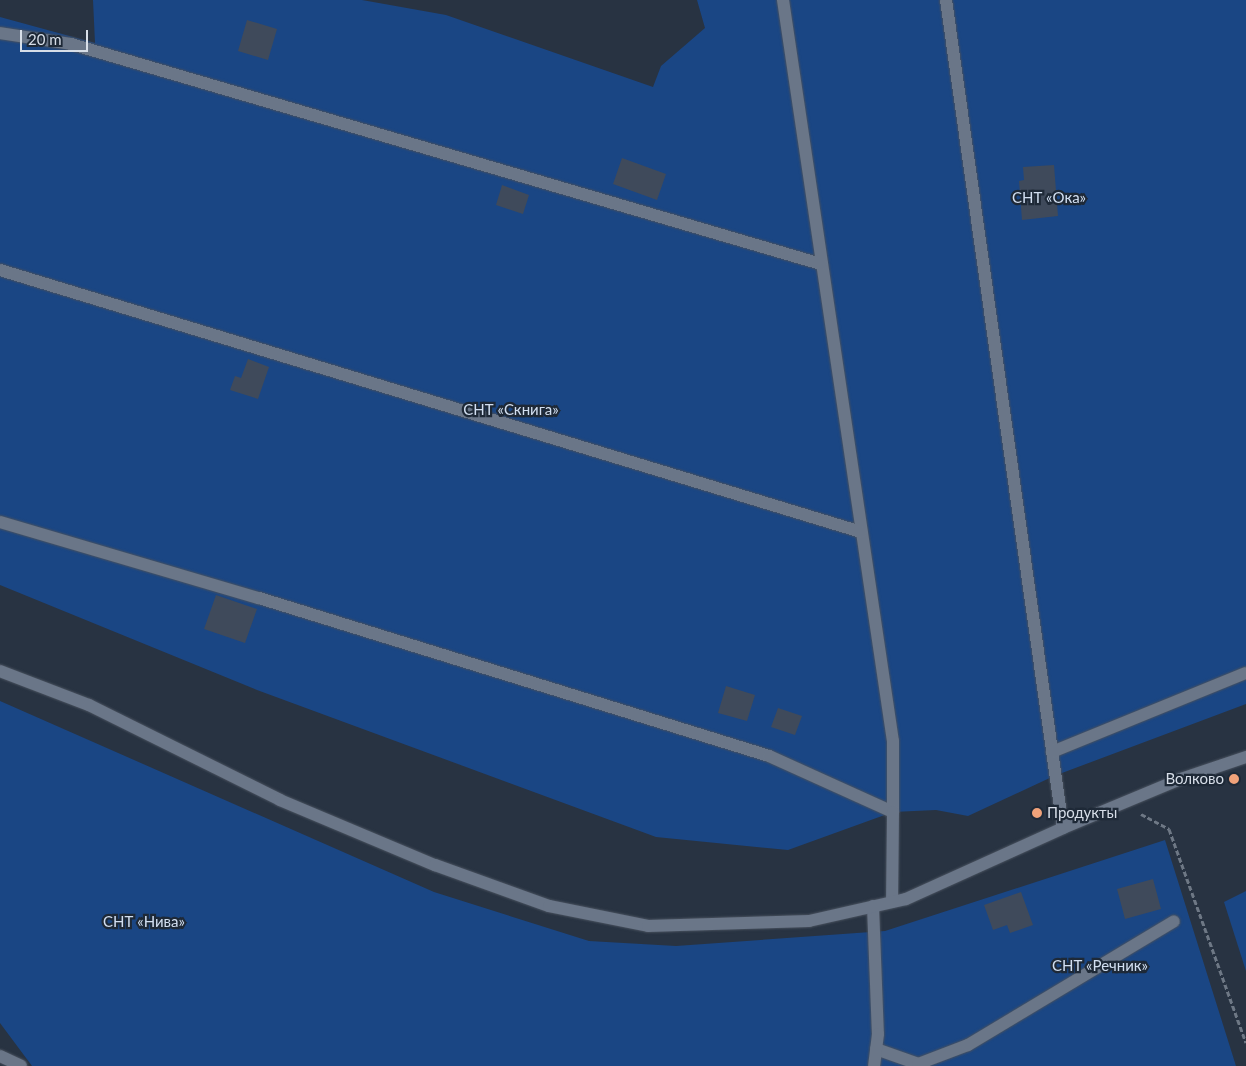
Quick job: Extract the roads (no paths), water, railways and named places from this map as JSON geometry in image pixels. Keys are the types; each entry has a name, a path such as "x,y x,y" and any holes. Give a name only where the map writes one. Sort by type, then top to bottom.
{"street":[{"path":"783,0 893,740 892,902"},
{"path":"946,0 1063,828"},
{"path":"0,33 71,44 821,264"},
{"path":"0,270 861,532"},
{"path":"0,522 259,598 769,756 893,812"},
{"path":"0,671 90,705 280,800 435,865 549,906 648,926 809,921 906,899 1063,828 1246,757"},
{"path":"1052,752 1246,673"},
{"path":"873,906 876,1049 874,1066"},
{"path":"876,1049 921,1065 968,1046 1174,921"},
{"path":"0,1056 21,1066"}],"place":[{"name":"Волково","path":"1234,779"},
{"name":"Продукты","path":"1037,813"}],"park label":[{"name":"СНТ «Ока»","path":"1049,198"},
{"name":"СНТ «Скнига»","path":"511,410"},
{"name":"СНТ «Нива»","path":"144,922"},
{"name":"СНТ «Речник»","path":"1100,966"}]}
